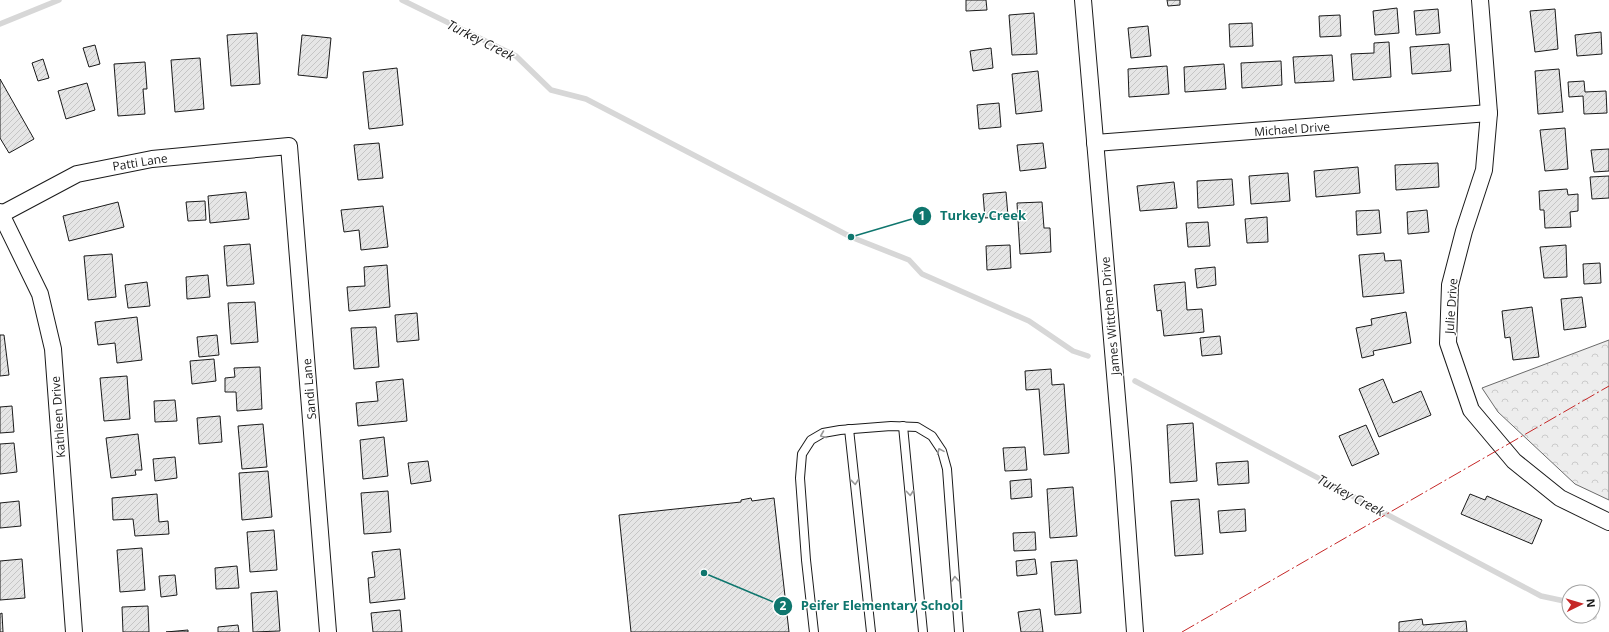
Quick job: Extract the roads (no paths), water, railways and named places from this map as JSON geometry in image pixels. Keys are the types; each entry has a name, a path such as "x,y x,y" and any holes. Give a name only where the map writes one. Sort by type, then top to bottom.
{"street":[{"name":"James Wittchen Drive","path":"1083,0 1123,468 1135,632"},
{"name":"Julie Drive","path":"1480,0 1489,113 1484,170 1464,231 1450,285 1448,343 1471,410 1514,461 1560,498 1609,522"},
{"name":"Michael Drive","path":"1095,143 1489,113"},
{"name":"Patti Lane","path":"0,214 77,174 152,159 289,146"},
{"name":"Sandi Lane","path":"289,146 328,632"},
{"name":"Kathleen Drive","path":"0,214 40,294 53,349 74,632"}],"lane":[{"path":"903,426 923,632"},
{"path":"814,632 800,478 802,454 811,440 823,433 849,429 903,426 917,428 932,436 942,451 947,469 959,632"},
{"path":"849,429 871,632"}],"waterway":[{"name":"Turkey Creek","path":"0,24 59,0"},
{"name":"Turkey Creek","path":"402,0 516,56 551,90 586,99 851,237 909,260 922,274 1029,321 1073,351 1088,356"},
{"name":"Turkey Creek","path":"1135,381 1541,596 1561,600"}],"place":[{"name":"Turkey Creek","path":"851,237"},
{"name":"Peifer Elementary School","path":"704,573"}]}
